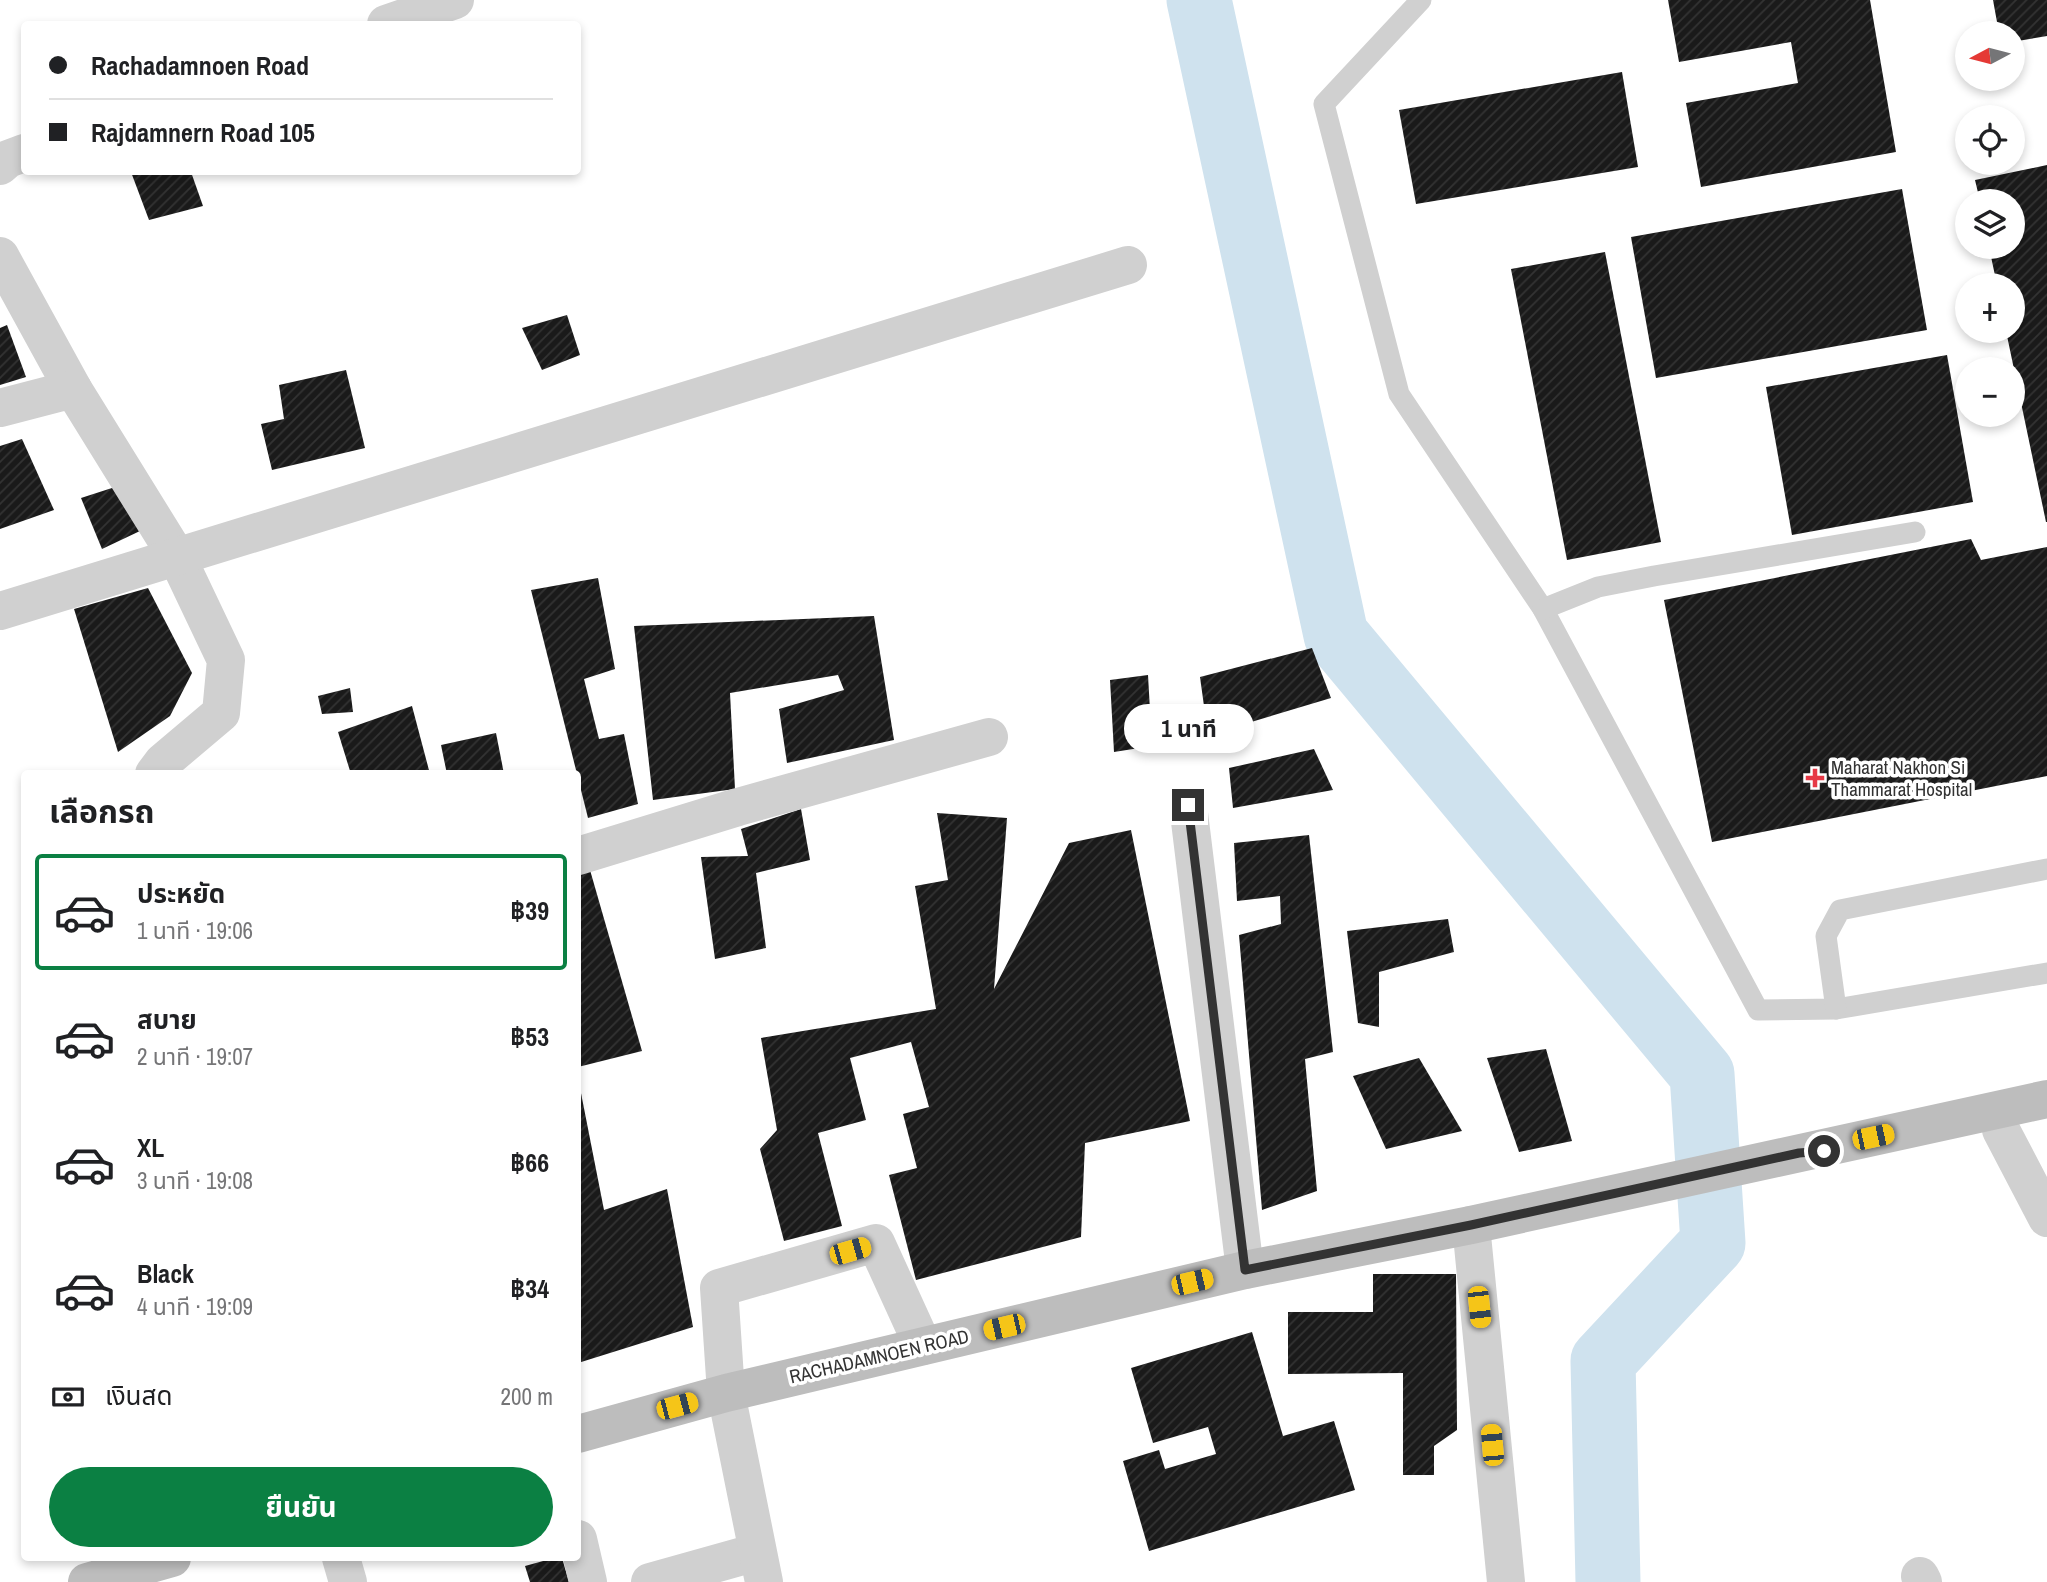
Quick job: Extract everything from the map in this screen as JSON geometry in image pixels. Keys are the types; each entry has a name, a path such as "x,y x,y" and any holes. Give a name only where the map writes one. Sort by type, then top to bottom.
{"main road":[{"name":"RACHADAMNOEN ROAD","path":"581,1433 726,1393 1245,1270 1471,1225 2047,1099"},
{"name":"RACHADAMNOEN ROAD","path":"1799,1153 2001,1130 2047,1121"},
{"path":"87,1582 172,1566"}],"street":[{"path":"395,21 455,0"},
{"path":"0,166 8,159 21,154"},
{"path":"0,256 73,390 177,557 226,660 221,713 157,770"},
{"path":"0,611 1128,265"},
{"path":"0,408 73,390"},
{"path":"581,855 738,807 989,737"},
{"path":"1188,805 1245,1270"},
{"path":"2001,1130 2047,1218"},
{"path":"1471,1225 1506,1582"},
{"path":"650,1582 760,1567 726,1393 719,1288 876,1243 923,1346"},
{"path":"581,1552 588,1582"},
{"path":"342,1561 348,1582"}],"lane":[{"path":"1421,0 1324,104 1399,394 1543,609 1758,1010 1836,1009 2047,973"},
{"path":"1543,609 1598,587 1915,532"},
{"path":"1836,1009 1826,936 1840,910 2047,869"}],"building":[{"path":"1668,0 1870,0 1896,152 1701,187 1686,103 1798,83 1791,42 1679,62"},
{"path":"1993,0 2047,0 2047,36 2025,40 2025,21 1997,21"},
{"path":"1622,72 1638,167 1416,204 1399,110"},
{"path":"2047,165 2047,522 2025,422 2025,357 2011,357 2009,343 2025,343 2025,273 1994,273 1992,259 2025,259 2025,189 1977,189 1975,180 1999,175 2025,175 2025,170"},
{"path":"132,175 192,175 203,206 149,220"},
{"path":"1902,189 1927,330 1656,378 1631,237"},
{"path":"1605,252 1661,542 1567,560 1511,269"},
{"path":"567,315 580,355 542,370 522,328"},
{"path":"7,325 26,377 0,385 0,328"},
{"path":"1947,355 1955,400 1955,427 1960,427 1973,502 1792,535 1766,387"},
{"path":"346,370 365,448 272,470 261,424 284,419 279,385"},
{"path":"22,439 54,510 0,529 0,446"},
{"path":"115,487 140,531 102,549 81,498"},
{"path":"1971,539 1981,560 2047,547 2047,776 1712,842 1664,600"},
{"path":"598,578 615,669 584,679 599,739 624,734 638,804 588,818 581,790 581,770 576,770 531,590"},
{"path":"148,588 192,673 170,716 118,752 74,609"},
{"path":"874,616 894,740 787,763 779,709 844,690 838,675 730,693 735,789 653,800 634,626"},
{"path":"1312,648 1331,698 1208,735 1200,677"},
{"path":"1148,675 1152,746 1114,752 1110,680"},
{"path":"350,688 353,712 322,714 318,696"},
{"path":"412,706 429,770 350,770 338,732"},
{"path":"496,733 503,770 446,770 441,745"},
{"path":"1314,749 1333,790 1233,808 1229,768"},
{"path":"801,809 810,860 756,873 766,948 715,959 701,857 748,856 741,829"},
{"path":"937,813 1007,818 994,989 1069,843 1131,830 1190,1121 1085,1143 1081,1237 916,1280 889,1175 917,1168 903,1114 929,1107 911,1042 850,1058 866,1120 818,1133 842,1226 784,1241 760,1149 777,1130 761,1038 936,1009 915,886 948,880"},
{"path":"1309,835 1333,1052 1305,1059 1317,1191 1262,1210 1239,935 1281,924 1280,896 1237,901 1234,843"},
{"path":"590,870 642,1051 581,1066 581,873"},
{"path":"1448,919 1454,952 1379,972 1379,1027 1358,1023 1347,931"},
{"path":"1546,1049 1572,1141 1519,1152 1487,1058"},
{"path":"1419,1058 1462,1131 1386,1149 1353,1076"},
{"path":"581,1093 604,1210 667,1189 693,1327 581,1362"},
{"path":"1373,1274 1456,1274 1457,1430 1434,1446 1434,1475 1403,1475 1403,1373 1288,1374 1288,1312 1373,1312"},
{"path":"1252,1332 1283,1436 1334,1421 1355,1490 1149,1551 1123,1461 1159,1450 1165,1469 1216,1454 1208,1427 1153,1443 1131,1368"},
{"path":"543,1561 563,1561 569,1582 530,1582 525,1566"}],"waterway":[{"path":"1199,0 1336,635 1702,1074 1713,1243 1603,1361 1608,1582"}],"place":[{"name":"Maharat Nakhon Si Thammarat Hospital","path":"1815,778"}],"route":[{"path":"1188,805 1245,1270 1471,1225 1799,1153 1824,1151"}]}
